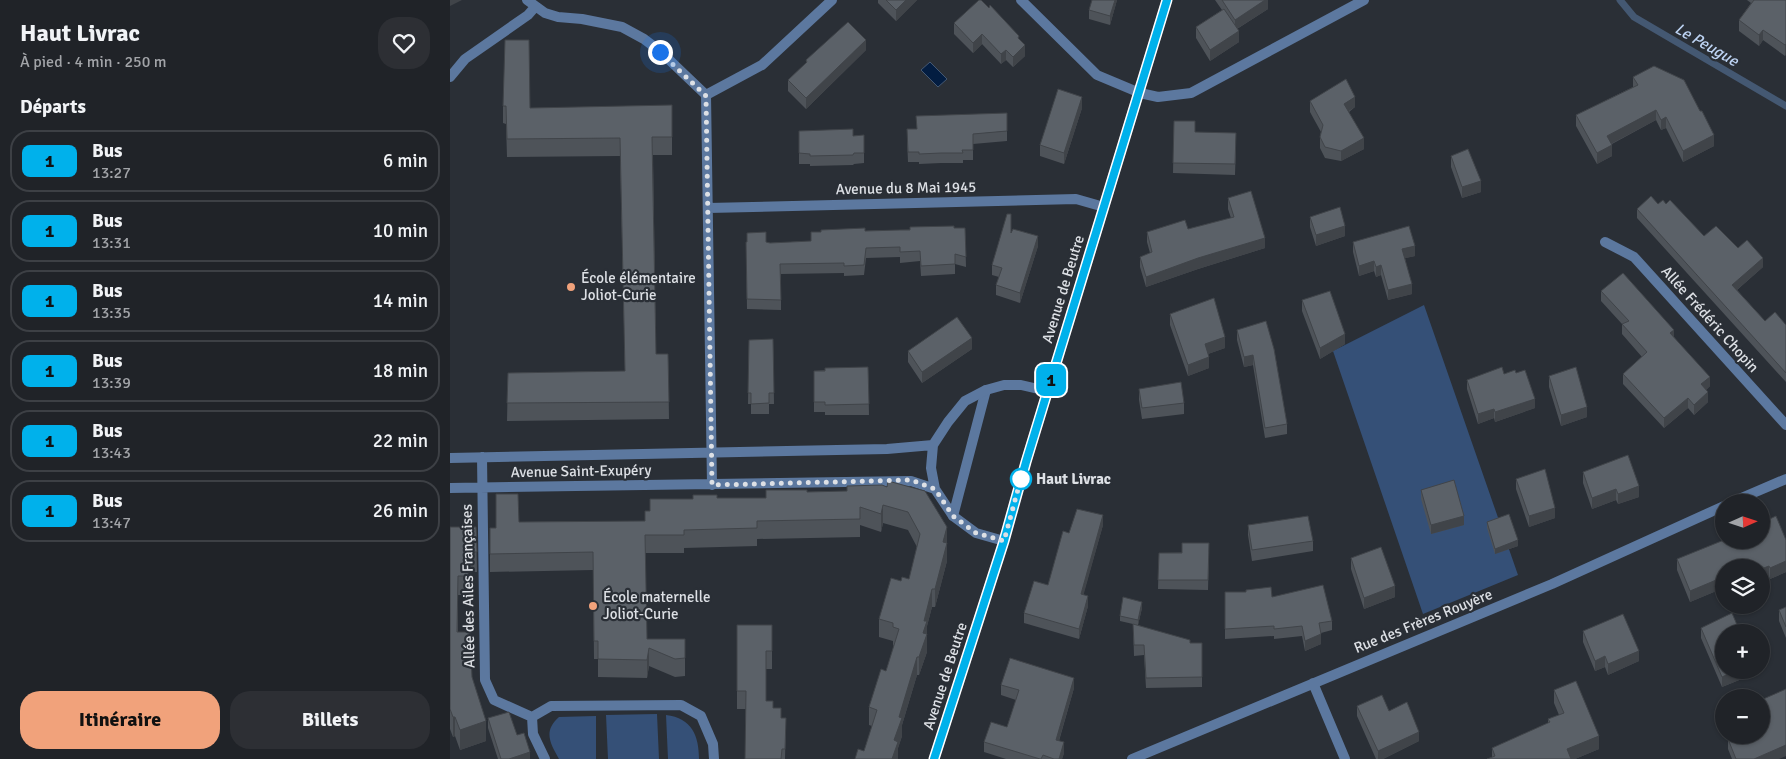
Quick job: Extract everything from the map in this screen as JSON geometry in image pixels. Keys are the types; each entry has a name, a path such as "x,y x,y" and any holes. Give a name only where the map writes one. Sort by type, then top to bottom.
{"street":[{"path":"706,96 762,65 832,0"},
{"path":"1021,0 1097,75 1140,93 1158,97 1191,93 1364,0"},
{"name":"Avenue de Beutre","path":"934,759 1004,541 1167,0"},
{"path":"450,77 466,59 528,15 531,4 546,14 622,27 644,39 655,48 706,96 712,485"},
{"name":"Avenue du 8 Mai 1945","path":"708,208 1076,199 1104,206"},
{"name":"Allée Frédéric Chopin","path":"1605,242 1634,257 1786,425"},
{"path":"1004,541 976,533 953,516 935,489 931,468 933,445 965,401 986,390 1004,385 1021,385 1048,390"},
{"path":"953,516 986,390"},
{"name":"Avenue Saint-Exupéry","path":"450,458 712,454 887,449 933,445"},
{"name":"Allée des Ailes Françaises","path":"482,457 484,680 494,700 532,718"},
{"path":"1751,494 1786,479"},
{"name":"Avenue Saint-Exupéry","path":"450,488 712,485 911,480 935,489"},
{"name":"Rue des Frères Rouyère","path":"1132,759 1552,584 1715,510"},
{"path":"1313,683 1345,759"},
{"path":"545,759 533,734 532,718 551,706 680,705 701,716 713,744 714,759"}],"shaded area":[{"path":"930,62 947,79 938,87 921,70"},
{"path":"1424,305 1518,575 1423,614 1333,351"},
{"path":"657,714 659,759 608,759 606,715"},
{"path":"666,715 682,720 692,729 698,743 699,759 668,759"},
{"path":"596,716 596,759 559,759 550,737 551,727 554,722 559,717"}],"building":[{"path":"886,0 906,0 896,10"},
{"path":"979,0 989,8 990,5 1025,45 1013,57 1006,50 1001,54 982,34 973,43 954,23"},
{"path":"1092,0 1115,0 1110,16 1089,10"},
{"path":"1222,0 1265,0 1235,20"},
{"path":"1754,0 1786,0 1785,45 1763,30 1759,35 1739,20"},
{"path":"1224,9 1239,31 1210,50 1196,27"},
{"path":"848,22 866,40 806,98 788,80 807,62 806,60"},
{"path":"505,40 529,40 530,108 672,105 672,137 652,137 656,354 668,354 669,402 507,403 508,373 625,371 620,138 507,139 506,106 503,106"},
{"path":"1654,66 1684,80 1714,135 1683,151 1666,117 1661,120 1656,110 1607,136 1612,145 1597,153 1576,115 1638,85 1633,77"},
{"path":"1346,79 1355,97 1344,104 1364,138 1341,151 1325,147 1320,137 1323,125 1310,101"},
{"path":"1058,89 1082,97 1064,153 1040,145"},
{"path":"1007,113 1007,131 973,134 973,150 962,150 963,153 919,154 919,152 908,152 907,129 917,129 916,116"},
{"path":"1174,121 1195,121 1195,132 1236,133 1235,164 1173,163"},
{"path":"853,129 853,136 864,135 864,153 810,156 810,154 799,153 799,131"},
{"path":"1468,149 1481,181 1462,187 1451,156"},
{"path":"1251,191 1265,238 1198,258 1146,277 1140,257 1152,252 1147,232 1185,220 1188,229 1234,217 1228,198"},
{"path":"1651,196 1658,204 1663,200 1666,204 1670,200 1704,236 1716,226 1738,248 1747,240 1763,258 1732,285 1765,321 1775,312 1786,325 1786,373 1637,209"},
{"path":"1340,207 1345,226 1316,235 1310,217"},
{"path":"1007,214 1011,214 1011,233 1013,229 1038,236 1020,293 996,285 1002,268 992,265"},
{"path":"954,226 954,228 965,228 966,257 955,254 955,264 921,266 920,251 900,252 900,247 866,248 864,265 844,266 844,263 780,264 781,300 747,299 747,233 766,232 766,242 770,243 811,241 811,232 821,232 821,230 865,228 865,231 910,230 910,227"},
{"path":"1409,226 1415,246 1402,249 1412,284 1388,290 1381,265 1376,267 1374,261 1359,266 1353,242"},
{"path":"1623,273 1674,330 1670,333 1710,377 1701,384 1708,392 1694,405 1688,398 1664,418 1623,374 1647,352 1622,324 1629,321 1601,291"},
{"path":"1330,291 1345,334 1320,348 1302,300"},
{"path":"1214,298 1225,337 1205,344 1209,357 1188,365 1170,314"},
{"path":"957,317 972,338 922,372 908,351"},
{"path":"1266,321 1274,349 1287,424 1265,428 1253,355 1244,357 1237,330"},
{"path":"773,339 774,393 769,393 769,403 751,404 751,393 748,393 749,340"},
{"path":"868,367 869,404 825,405 825,402 814,402 814,371 825,371 825,368"},
{"path":"1502,367 1504,374 1515,370 1516,373 1525,370 1535,399 1495,412 1494,409 1478,414 1467,380"},
{"path":"1576,367 1587,407 1561,415 1549,376"},
{"path":"1181,382 1184,403 1142,408 1139,389"},
{"path":"1628,455 1639,486 1618,494 1616,489 1592,498 1583,472"},
{"path":"1545,469 1555,508 1529,516 1516,479"},
{"path":"1454,480 1464,516 1431,525 1421,490"},
{"path":"888,481 925,491 947,527 943,542 947,543 935,589 932,589 924,621 927,621 923,633 927,634 919,657 917,657 899,717 902,718 894,740 898,742 892,759 855,759 858,749 864,751 877,710 869,707 881,669 886,671 899,629 893,627 893,623 879,619 891,578 901,581 902,577 909,579 920,534 908,512 883,505 881,514 860,507 860,519 757,521 757,528 684,530 684,535 645,535 647,639 685,639 685,658 675,659 649,648 647,660 598,659 598,641 594,641 593,552 490,554 490,528 496,528 496,494 518,494 519,522 645,521 645,511 650,511 650,499 693,499 693,495 717,495 717,498 766,498 766,490 847,491 847,486 882,485 887,487"},
{"path":"1077,509 1103,515 1081,594 1088,596 1079,629 1024,613 1034,581 1048,585 1063,531 1069,533"},
{"path":"1509,514 1518,540 1495,549 1487,522"},
{"path":"1308,516 1313,541 1252,550 1248,525"},
{"path":"1776,516 1786,540 1786,561 1770,568 1770,559 1715,559 1715,581 1690,591 1677,559 1715,544 1715,549 1770,549 1770,519"},
{"path":"450,527 476,527 477,552 468,552 468,576 458,576 457,632 470,632 472,677 486,721 460,730 450,709"},
{"path":"1182,543 1209,543 1208,580 1158,580 1159,553 1182,553"},
{"path":"1381,547 1395,586 1364,598 1351,558"},
{"path":"1323,585 1332,621 1319,623 1321,634 1305,641 1302,626 1274,629 1274,626 1225,629 1225,592 1246,592 1246,590 1271,587 1272,597"},
{"path":"1123,597 1142,602 1138,620 1120,616"},
{"path":"1786,607 1786,627 1779,610"},
{"path":"1623,614 1639,651 1608,664 1605,656 1595,661 1583,631"},
{"path":"1730,614 1732,614 1737,624 1715,624 1715,661 1701,628"},
{"path":"1133,624 1190,640 1190,643 1202,643 1202,677 1146,678 1144,645 1134,645"},
{"path":"737,625 772,625 772,651 766,651 766,701 773,701 773,708 781,708 781,718 786,718 785,749 782,749 781,759 745,759 746,691 737,691"},
{"path":"1010,658 1074,678 1056,740 1064,742 1059,759 1043,755 1040,759 984,742 991,722 1007,727 1019,690 1001,685"},
{"path":"1576,681 1599,736 1567,749 1571,759 1487,759 1495,756 1492,748 1550,722 1548,719 1564,713 1554,690"},
{"path":"1786,689 1786,745 1754,759 1736,759 1730,744 1770,744 1770,696"},
{"path":"1382,695 1389,711 1407,702 1419,732 1378,751 1357,706"},
{"path":"509,712 517,735 524,733 530,752 509,759 501,759 488,718"}],"waterway":[{"name":"Le Peugue","path":"1620,0 1634,17 1786,106"}],"bus line":[{"name":"1","path":"934,759 1004,541 1026,462 1167,0"}],"place":[{"name":"École élémentaire Joliot-Curie","path":"571,287"},
{"name":"Haut Livrac","path":"1021,479"},
{"name":"École maternelle Joliot-Curie","path":"593,606"}],"route":[{"path":"660,52 706,96 712,485 911,480 935,489 953,516 976,533 1004,541 1023,471 1021,479"}]}
